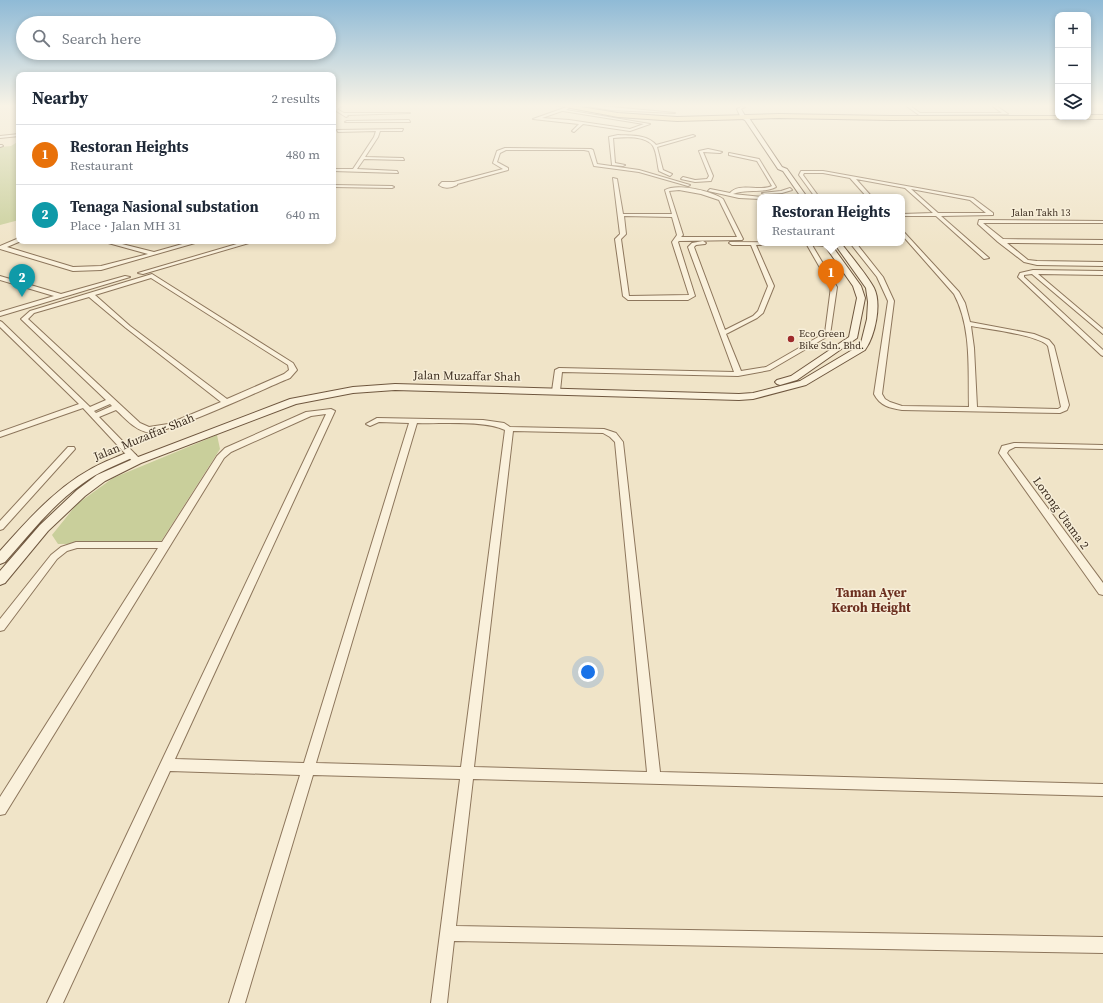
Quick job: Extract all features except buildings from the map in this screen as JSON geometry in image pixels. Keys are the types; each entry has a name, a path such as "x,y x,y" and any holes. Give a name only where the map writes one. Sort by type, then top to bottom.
{"main road":[{"path":"769,152 780,168 785,170 802,194"},
{"path":"780,168 778,170 790,193"},
{"name":"Jalan Muzaffar Shah","path":"0,558 26,529 63,494 91,473 294,401 353,390 395,387 556,387 739,397 753,396 803,383 862,348 867,342 873,306 872,293 870,288 833,246"},
{"name":"Jalan Muzaffar Shah","path":"0,580 44,528 81,493 101,478 134,458"}],"street":[{"path":"354,171 366,152"},
{"path":"454,183 507,169 495,163 499,152"},
{"path":"592,152 596,165 598,166 639,171 666,179 680,178 692,181 709,180 711,176 700,152"},
{"path":"612,152 613,164 632,166"},
{"path":"656,152 661,171 688,188 721,199 740,239 678,239"},
{"path":"730,154 758,160 774,186 766,190 737,190 730,194"},
{"path":"362,158 403,159"},
{"path":"336,170 396,172"},
{"path":"816,194 801,175 802,172 817,171 971,199 991,214 905,214"},
{"path":"851,177 867,194"},
{"path":"615,179 623,234 618,239 626,296 628,298 692,296 675,242 680,235 667,190 695,187 742,198 757,198"},
{"path":"336,186 392,187"},
{"path":"906,187 986,258"},
{"path":"730,194 790,193"},
{"path":"621,215 675,216"},
{"name":"Jalan Takh 13","path":"1000,241 980,225 980,222 1103,222"},
{"path":"905,235 960,298 968,324 973,409"},
{"path":"2,248 16,241"},
{"path":"1000,241 1103,242"},
{"path":"1000,241 1022,259 1031,263 1103,264"},
{"path":"738,374 691,247 694,244 700,243 757,244"},
{"path":"119,244 154,253"},
{"path":"2,248 80,270 101,268 188,244"},
{"path":"0,314 242,244"},
{"path":"723,333 755,317 761,312 769,293 771,286 770,282 753,244"},
{"path":"556,387 559,370 738,374 768,369 828,334 834,287 809,246"},
{"path":"855,246 883,283 888,291 891,301 878,394 880,398 892,406 902,408 1060,411 1064,408 1065,405 1051,346 1047,342 1034,336 968,324"},
{"path":"1026,273 1023,269 1031,263"},
{"path":"1033,272 1103,332"},
{"path":"1103,273 1033,272 1022,274 1023,280 1103,354"},
{"path":"1092,273 1103,281"},
{"path":"152,276 293,367 294,370 286,376 170,426 155,430 148,430 137,425 24,319 32,312 90,294 152,276"},
{"path":"0,278 60,296"},
{"path":"90,294 128,327 226,402"},
{"path":"0,323 89,410 134,458"},
{"path":"0,435 114,404"},
{"path":"0,808 220,456 228,450 310,414 331,411 55,1003"},
{"path":"370,424 377,420 483,422 501,425 509,429 604,431 614,435 619,442 654,778"},
{"path":"237,1003 414,421"},
{"path":"439,1003 509,429"},
{"name":"Lorong Utama 2","path":"1103,448 1014,445 1005,448 1004,453 1103,591"},
{"path":"0,527 71,448"},
{"path":"0,627 54,557 64,549 76,545 165,545"},
{"path":"166,765 1103,790"},
{"path":"448,933 1103,945"}],"green space":[{"path":"0,152 16,152 16,221 0,225"},
{"path":"217,435 220,449 160,543 58,544 52,535 77,504 113,478"}],"place":[{"name":"Restoran Heights","path":"831,292"},
{"name":"Tenaga Nasional substation","path":"22,297"},
{"name":"Eco Green Bike Sdn. Bhd.","path":"791,339"}],"district":[{"name":"Taman Ayer Keroh Height","path":"871,600"}]}
